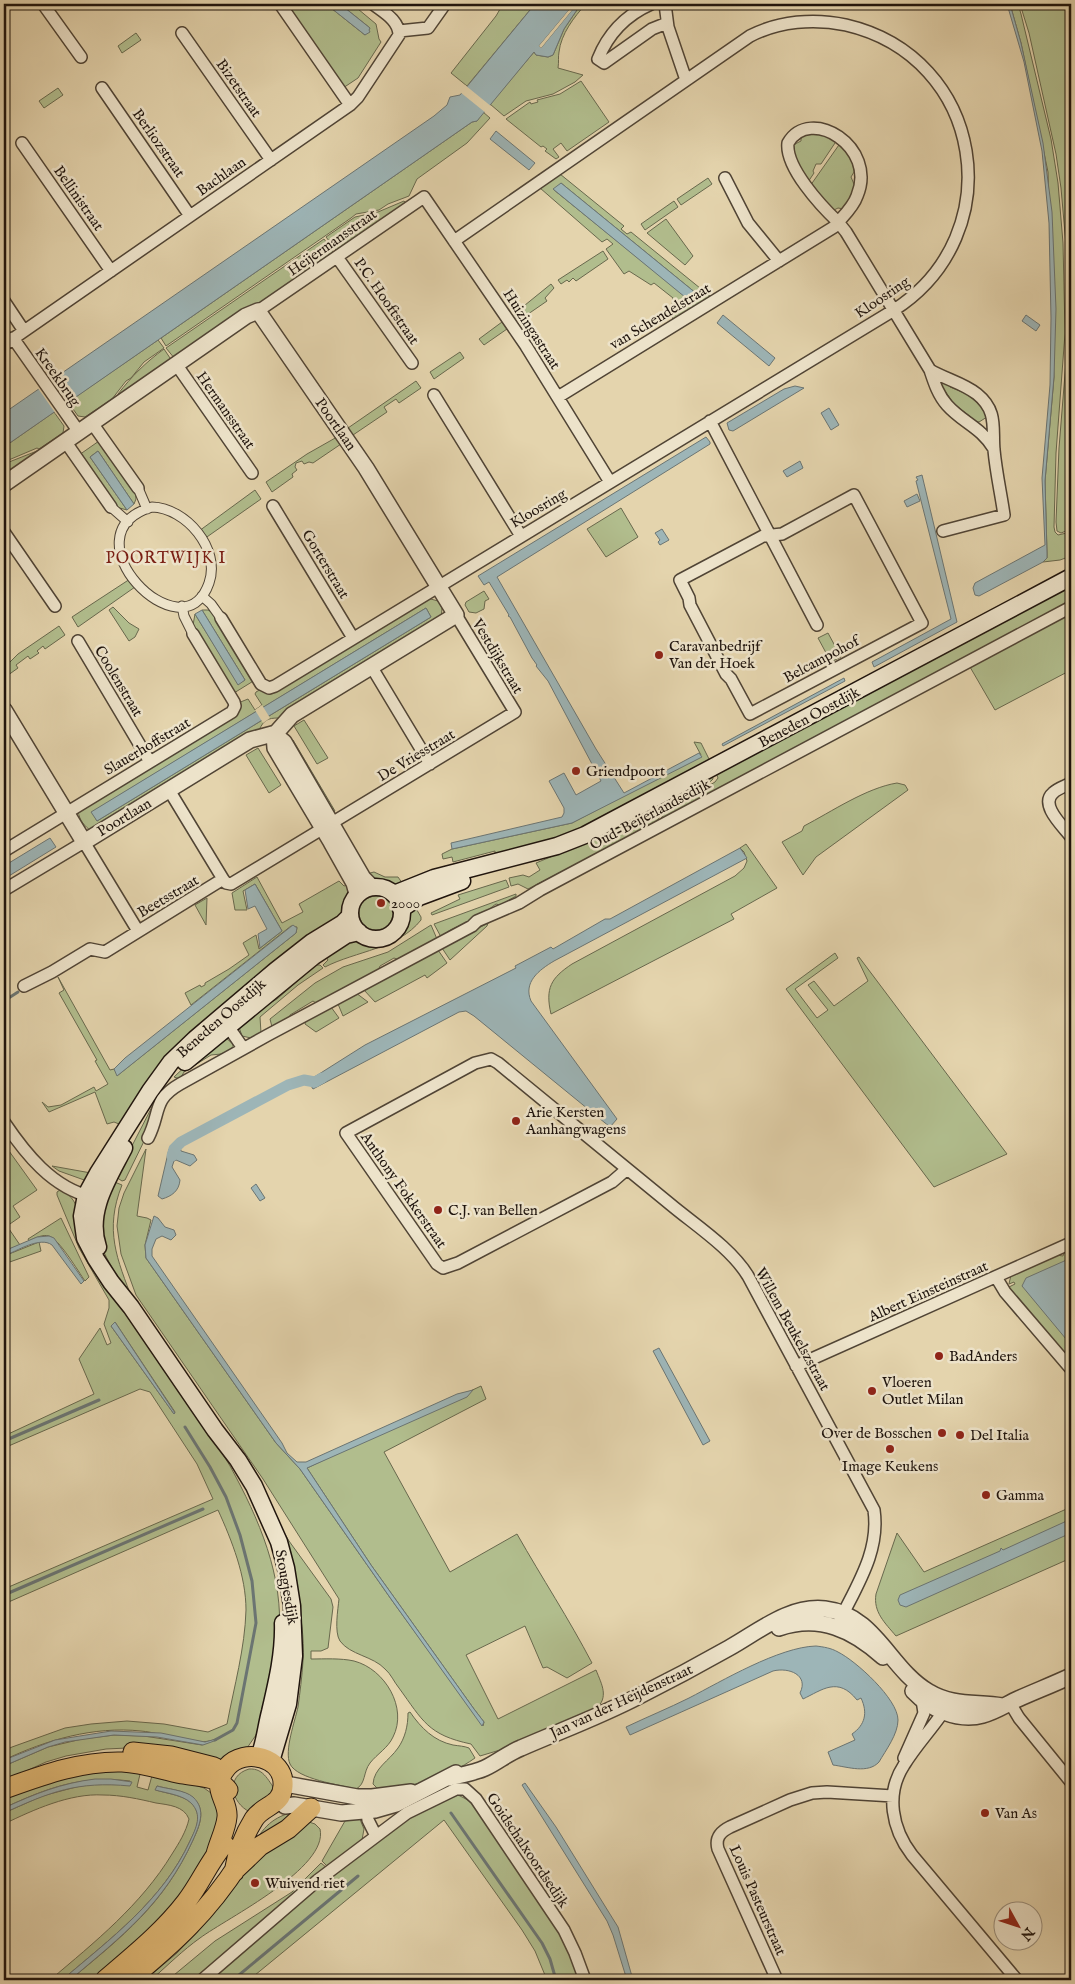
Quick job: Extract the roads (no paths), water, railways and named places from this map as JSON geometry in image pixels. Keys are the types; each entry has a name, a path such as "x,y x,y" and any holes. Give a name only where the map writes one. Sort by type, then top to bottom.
{"main road":[{"name":"Beneden Oostdijk","path":"401,909 408,902 424,895 538,857 557,846 605,826 1067,581"},
{"name":"Beneden Oostdijk","path":"394,894 434,878 557,846"},
{"path":"384,888 394,894 398,900 402,915 398,925 387,936 374,938 358,932 350,916 351,906 365,891 384,888"},
{"name":"Beneden Oostdijk","path":"225,1021 297,953 343,923 350,916"},
{"name":"Beneden Oostdijk","path":"93,1197 104,1163 159,1078 181,1052 314,956 346,935 358,932"},
{"name":"Stougjesdijk","path":"93,1197 82,1222 87,1242 111,1282 131,1307 215,1430 254,1506 269,1544 280,1584 283,1616 283,1645 274,1728 284,1746 277,1776"},
{"name":"Stougjesdijk","path":"274,1728 266,1737 277,1776"},
{"path":"4,1787 24,1774 40,1767 80,1756 109,1752 150,1753 171,1756 216,1768 236,1816 226,1842 216,1854 196,1890 172,1918 145,1946 105,1980"},
{"path":"226,1791 240,1758 277,1776 276,1803 261,1811 260,1818 237,1856 234,1872"},
{"path":"4,1787 52,1771 91,1763 124,1762 196,1775 226,1791 244,1815 260,1818"},
{"path":"129,1980 192,1925 219,1894 234,1872 260,1846 293,1826 311,1808"}],"street":[{"path":"43,4 81,57"},
{"path":"280,4 350,105"},
{"path":"373,4 393,20 399,31 428,28 445,4"},
{"path":"651,4 634,13 618,26 606,42 598,59 604,63 652,29 667,23"},
{"path":"665,4 667,23 686,80"},
{"name":"Kloosring","path":"438,586 906,302 925,285 946,258 958,232 966,199 968,164 960,129 949,101 929,74 903,51 874,34 840,24 814,21 783,24 754,34 454,240"},
{"name":"Bachlaan","path":"9,342 350,105 358,97 397,40 399,31"},
{"name":"Bizetstraat","path":"182,33 271,160"},
{"name":"Berliozstraat","path":"102,88 190,216"},
{"path":"838,222 852,206 858,194 861,175 857,157 843,140 830,132 815,128 797,132 790,138 787,144 793,162 809,191 846,232 930,370 935,386 947,405 959,416 978,428 994,449"},
{"name":"Bellinistraat","path":"22,143 111,271"},
{"path":"724,178 748,223 779,261"},
{"name":"Huizingastraat","path":"424,197 526,346 610,482"},
{"name":"Heijermansstraat","path":"258,311 424,197"},
{"name":"van Schendelstraat","path":"558,397 829,231 838,222"},
{"name":"P.C. Hooftstraat","path":"337,256 412,363"},
{"path":"4,301 24,331"},
{"path":"4,484 176,364 244,318 258,311"},
{"name":"Poortlaan","path":"258,311 366,468 456,615"},
{"name":"Kreekbrug","path":"9,342 41,379 79,432"},
{"name":"Hermansstraat","path":"176,364 252,473"},
{"path":"930,370 974,391 985,402 992,416 995,433 994,449 1004,515 943,531"},
{"path":"434,395 521,536"},
{"path":"978,428 986,424 992,416"},
{"path":"710,420 817,625"},
{"path":"92,423 138,488 147,509"},
{"path":"65,441 111,507 128,522"},
{"name":"Belcampohof","path":"854,496 922,624 750,714 731,679 726,674 690,606 689,598 680,580 763,536 772,536 782,534 854,496"},
{"name":"Gorterstraat","path":"273,506 353,638"},
{"path":"159,507 185,518 206,547 212,565 209,582 202,596 193,603 182,606 165,604 152,599 131,576 123,561 120,545 121,532 128,522 147,509 159,507"},
{"path":"4,532 55,606"},
{"path":"202,596 222,618 261,684 269,688 438,586"},
{"path":"182,606 184,616 193,634"},
{"name":"Oud-Beijerlandsedijk","path":"148,1138 155,1122 159,1104 167,1093 243,1048 472,926 476,921 526,899 1071,607"},
{"path":"365,891 363,878 328,826 282,739 274,734 289,716 456,615"},
{"name":"Vestdijkstraat","path":"456,615 515,712"},
{"name":"Slauerhoffstraat","path":"4,852 230,714 234,708 233,700 193,634"},
{"name":"Coolenstraat","path":"78,641 150,762"},
{"path":"371,666 430,764"},
{"name":"Poortlaan","path":"4,710 84,842 250,740 274,734"},
{"name":"De Vriesstraat","path":"328,826 515,712"},
{"path":"1071,783 1053,793 1049,799 1052,811 1071,837"},
{"path":"169,790 224,880"},
{"name":"Beetsstraat","path":"24,986 90,949 105,952 224,880 226,883 231,884 328,826"},
{"path":"4,890 84,842 138,932"},
{"path":"225,1021 243,1048"},
{"name":"Willem Beukelszstraat","path":"483,1060 491,1059 498,1063 723,1248 742,1267 871,1504 874,1514 874,1538 869,1560 840,1620"},
{"name":"Anthony Fokkerstraat","path":"483,1060 346,1133 438,1266 446,1268 458,1263 612,1182 627,1169"},
{"path":"4,1122 23,1149 37,1164 69,1187 93,1197"},
{"name":"Albert Einsteinstraat","path":"796,1366 1071,1243"},
{"path":"996,1277 1006,1292 1071,1369"},
{"name":"Jan van der Heijdenstraat","path":"277,1776 294,1805 341,1812 419,1791 449,1778 478,1760 510,1752 632,1700 777,1620 801,1611 825,1609 840,1620 863,1626 878,1639 909,1677 921,1687 942,1711 966,1717 989,1713 1071,1676"},
{"path":"904,1765 904,1757 929,1698"},
{"name":"Jan van der Heijdenstraat","path":"929,1698 960,1703 1006,1704"},
{"path":"1006,1704 1071,1782"},
{"path":"942,1711 932,1729 904,1765 896,1783 893,1796 896,1825 907,1848 1017,1980"},
{"name":"Jan van der Heijdenstraat","path":"277,1776 366,1804"},
{"name":"Goidschalxoordsedijk","path":"202,1980 318,1880 376,1836 407,1813 436,1797 456,1789 468,1791 479,1804 564,1930 585,1980"},
{"name":"Louis Pasteurstraat","path":"777,1980 718,1849 717,1842 720,1834 730,1827 790,1800 812,1793 827,1792 893,1796"},
{"path":"366,1804 370,1827 376,1836"}],"water":[{"path":"326,4 340,4 370,28 370,32 365,35"},
{"path":"535,4 574,4 539,46 541,48 577,4 581,4 564,29 553,55 548,57 536,55 534,52 477,121 472,122 4,447 4,413 434,116 447,105 450,97 460,95"},
{"path":"1007,4 1010,4 1021,43 1043,143 1052,212 1056,309 1054,377 1045,481 1047,558 1043,562 979,596 975,595 973,588 975,583 1045,545 1042,478 1050,385 1049,223 1042,151 1024,62"},
{"path":"496,131 535,163 529,170 490,139"},
{"path":"561,183 697,294 691,302 553,189"},
{"path":"723,315 775,358 769,366 717,323"},
{"path":"1026,315 1040,325 1036,331 1022,321"},
{"path":"795,386 804,388 733,431 729,430 727,423 784,389"},
{"path":"829,408 839,425 831,430 821,413"},
{"path":"706,437 710,444 497,577 596,749 624,793 699,753 702,757 572,823 452,849 451,843 562,817 564,808 549,781 564,773 576,795 601,781 548,681 536,666 509,615 489,582 484,585 478,576"},
{"path":"98,451 134,504 127,510 90,457"},
{"path":"800,461 803,468 787,477 783,471"},
{"path":"922,475 957,622 874,667 872,662 951,619 916,481 918,480 916,477"},
{"path":"917,494 920,501 907,507 904,501"},
{"path":"662,529 669,540 660,545 658,542 660,540 655,533"},
{"path":"426,608 431,617 97,821 91,812"},
{"path":"202,610 245,680 238,685 195,614"},
{"path":"844,678 845,681 723,746 722,744"},
{"path":"50,838 56,847 4,879 4,866"},
{"path":"740,848 747,858 554,961 543,968 531,982 529,994 531,1001 617,1119 610,1127 466,1011 459,1012 313,1089 308,1081 365,1045 516,968 515,966 551,947 553,949 605,919 610,919"},
{"path":"255,884 282,931 260,948 258,934 267,929 255,906 248,909 245,890"},
{"path":"293,925 297,928 296,933 117,1076 114,1069 125,1058"},
{"path":"179,1141 181,1151 194,1155 197,1160 190,1166 176,1160 174,1161 172,1167 180,1180 179,1184 174,1192 162,1199 158,1196 169,1149"},
{"path":"256,1184 265,1198 260,1201 251,1188"},
{"path":"154,1216 165,1227 174,1230 176,1235 171,1240 162,1236 156,1239 152,1249 152,1256 282,1443 287,1453 297,1462 306,1462 457,1394 473,1390 467,1397 307,1468 371,1565 484,1722 482,1726 300,1469 276,1443 146,1258 145,1245"},
{"path":"49,1236 54,1238 84,1281 81,1284 52,1245 47,1243 35,1243 4,1256 4,1251 37,1237"},
{"path":"1071,1258 1071,1345 1022,1286 1026,1278"},
{"path":"115,1322 175,1413 174,1414 111,1326"},
{"path":"659,1348 710,1441 703,1445 653,1351"},
{"path":"1071,1519 1071,1533 906,1607 900,1605 898,1600 900,1595 1000,1551 1001,1548 1003,1550"},
{"path":"816,1646 835,1651 855,1663 884,1692 896,1711 898,1720 894,1736 879,1762 874,1766 857,1769 833,1765 828,1752 855,1740 852,1734 860,1727 865,1714 861,1698 857,1700 843,1688 830,1687 803,1699 800,1693 802,1681 800,1677 791,1671 785,1670 773,1671 630,1735 626,1727 681,1702 768,1658 801,1648"},
{"path":"111,1731 161,1733 205,1742 217,1740 203,1745 157,1737 114,1735 65,1742 48,1747 4,1766 4,1760 55,1740"},
{"path":"95,1779 132,1782 130,1786 94,1785 64,1790 36,1799 4,1813 4,1808 37,1794 71,1783"},
{"path":"525,1783 556,1827 618,1927 633,1980 627,1980 607,1921 522,1785"},
{"path":"157,1786 190,1795 200,1807 201,1813 198,1829 182,1863 169,1883 140,1918 70,1980 62,1980 116,1934 150,1900 179,1862 190,1841 198,1817 195,1808 184,1798 155,1790"}],"waterway":[{"path":"4,1001 18,992"},
{"path":"172,1156 174,1149 181,1142 288,1085 304,1080 315,1082 322,1078"},
{"path":"4,1441 99,1400"},
{"path":"185,1427 226,1497 240,1535 252,1581 256,1623 237,1723 233,1730 215,1740"},
{"path":"4,1595 203,1509"},
{"path":"451,1813 542,1943 550,1959 556,1980"},
{"path":"233,1980 358,1876"}],"place":[{"name":"Caravanbedrijf Van der Hoek","path":"659,655"},
{"name":"Griendpoort","path":"576,771"},
{"name":"2000","path":"381,903"},
{"name":"Arie Kersten Aanhangwagens","path":"516,1121"},
{"name":"C.J. van Bellen","path":"438,1210"},
{"name":"BadAnders","path":"939,1356"},
{"name":"Vloeren Outlet Milan","path":"872,1391"},
{"name":"Over de Bosschen","path":"942,1433"},
{"name":"Del Italia","path":"960,1435"},
{"name":"Image Keukens","path":"890,1449"},
{"name":"Gamma","path":"986,1495"},
{"name":"Van As","path":"985,1813"},
{"name":"Wuivend riet","path":"255,1883"}],"district":[{"name":"POORTWIJK I","path":"166,557"}]}
